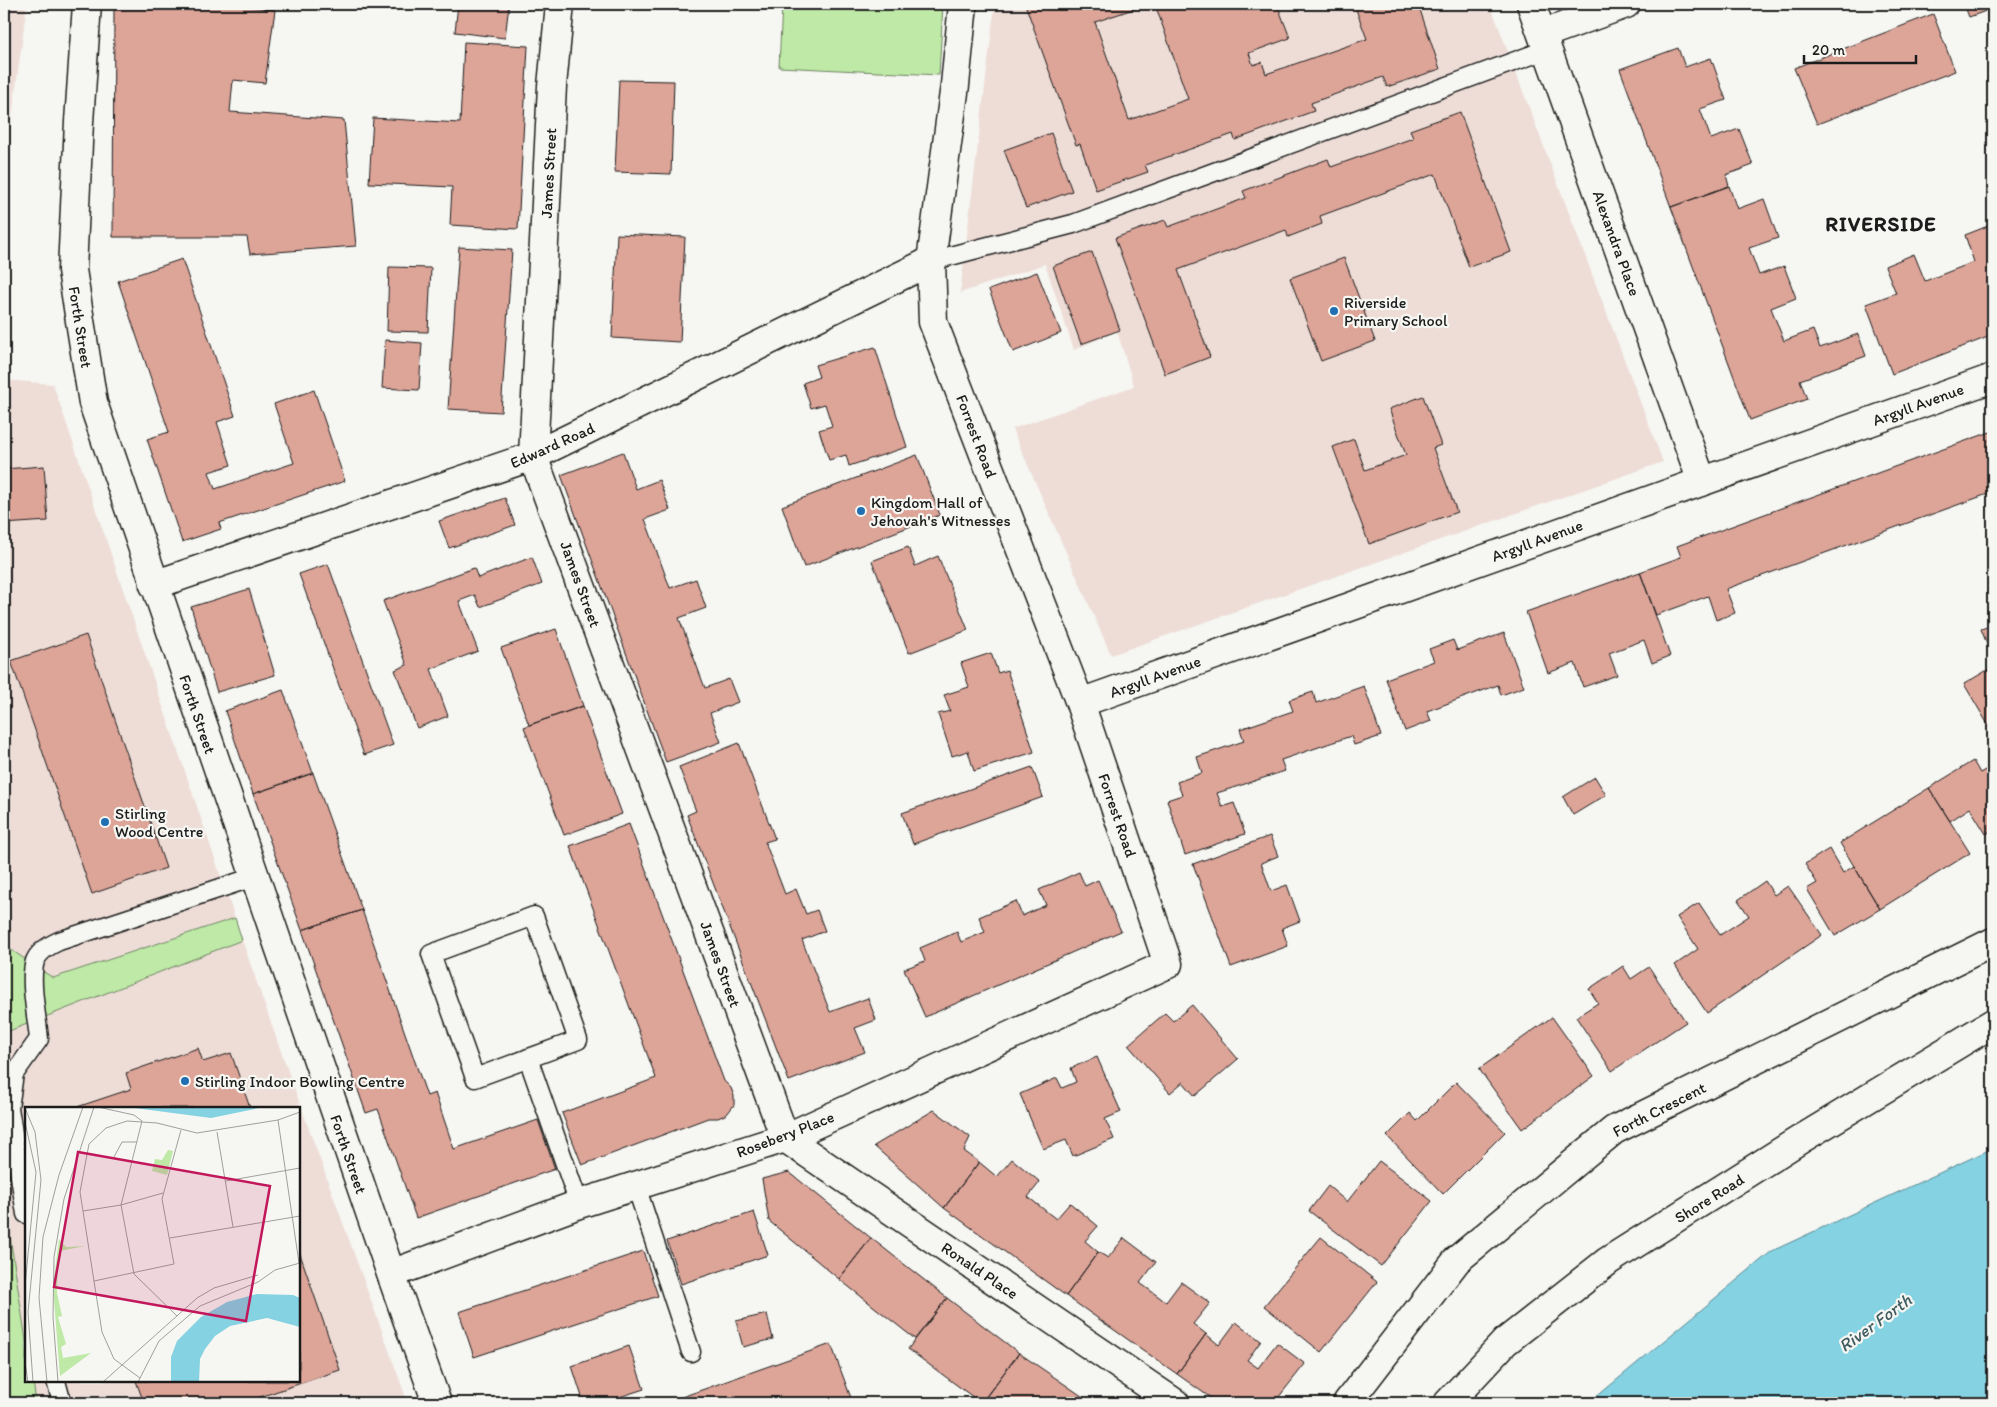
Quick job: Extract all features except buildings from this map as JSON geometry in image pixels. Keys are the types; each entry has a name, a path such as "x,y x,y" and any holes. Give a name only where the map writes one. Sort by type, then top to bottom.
{"street":[{"name":"Forth Street","path":"87,4 72,270 93,403 254,877 437,1403"},
{"name":"James Street","path":"560,4 552,86 533,456 785,1138"},
{"name":"Forrest Road","path":"963,4 955,85 931,262 933,322 1080,703 1168,964"},
{"name":"Alexandra Place","path":"1531,4 1702,482"},
{"path":"1545,42 1626,4"},
{"name":"Edward Road","path":"154,584 533,456 931,262"},
{"name":"Argyll Avenue","path":"1080,703 1993,378"},
{"name":"Forth Crescent","path":"1346,1403 1457,1260 1614,1130 1993,942"},
{"name":"Rosebery Place","path":"391,1274 579,1204 785,1138 1168,964"},
{"name":"Shore Road","path":"1448,1403 1505,1342 1608,1261 1801,1139 1993,1023"},
{"name":"Ronald Place","path":"785,1138 1175,1403"}],"lane":[{"path":"931,262 1073,224 1545,42"},
{"path":"25,1208 9,1108 14,1074 38,1039 33,979 36,960 46,947 59,942 254,877"},
{"path":"534,916 578,1040 528,1058 475,1078 431,954 534,916"},
{"path":"528,1058 579,1204"},
{"path":"636,1186 692,1352"},
{"path":"56,1382 62,1403"}],"shaded area":[{"path":"4,4 27,4 4,177"},
{"name":"Riverside Primary School","path":"995,4 1490,4 1663,462 1111,655 1012,429 1134,386 1117,331 1074,350 1045,264 960,293"},
{"path":"4,380 53,384 235,918 52,978 4,945"},
{"path":"242,940 408,1403 36,1403 33,1382 300,1382 300,1107 25,1107 25,1334 4,1198 4,1033"}],"green space":[{"path":"782,4 943,4 939,75 779,67"},
{"path":"235,918 242,940 4,1033 4,945 53,978"},
{"path":"4,1198 25,1334 25,1382 33,1382 36,1403 4,1403"}],"water":[{"name":"River Forth","path":"1993,1148 1993,1403 1589,1403 1772,1251"}],"railway":[{"path":"4,44 9,4"}],"place":[{"name":"Riverside Primary School","path":"1334,311"},
{"name":"Kingdom Hall of Jehovah's Witnesses","path":"861,511"},
{"name":"Stirling Wood Centre","path":"105,822"},
{"name":"Stirling Indoor Bowling Centre","path":"185,1081"}],"district":[{"name":"RIVERSIDE","path":"1881,224"}]}
